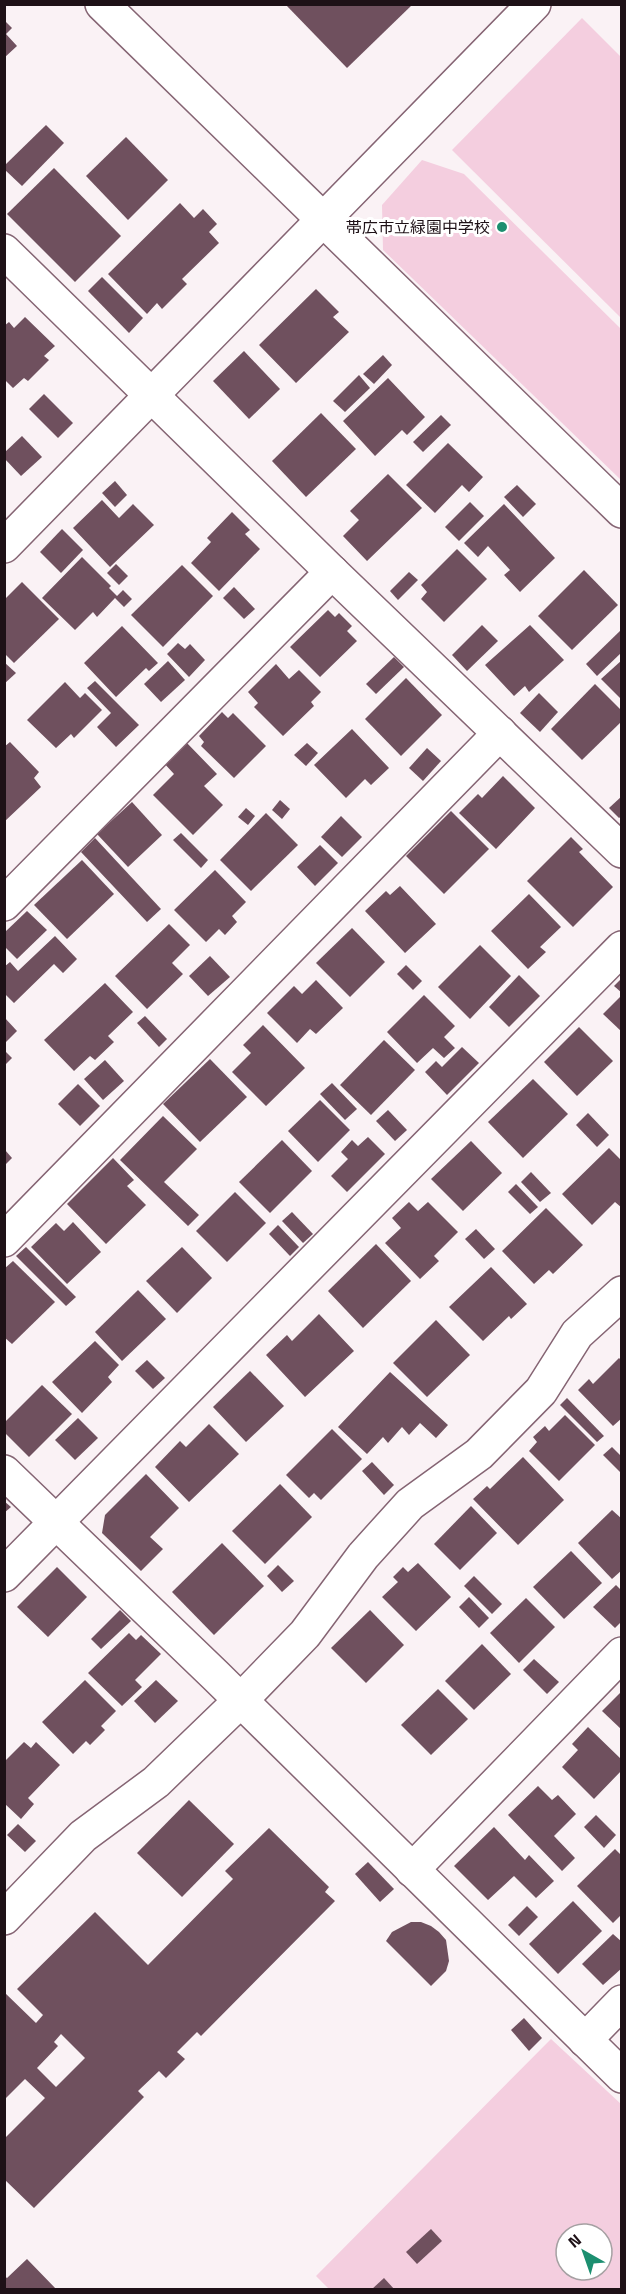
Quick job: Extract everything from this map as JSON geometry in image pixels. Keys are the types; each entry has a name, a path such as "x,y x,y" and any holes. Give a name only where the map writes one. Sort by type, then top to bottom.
{"street":[{"path":"102,4 621,511"},
{"path":"4,546 534,4"},
{"path":"4,251 621,851"},
{"path":"4,904 332,572"},
{"path":"4,1240 500,733"},
{"path":"4,1575 621,948"},
{"path":"4,1918 84,1836 156,1782 240,1701 305,1634 363,1556 410,1504 479,1454 541,1390 577,1334 621,1293"},
{"path":"4,1472 621,2076"},
{"path":"412,1870 621,1654"},
{"path":"585,2040 621,2002"}],"shaded area":[{"path":"582,18 621,57 621,318 452,150"},
{"path":"422,160 464,174 621,329 621,480 383,250 382,205"},
{"path":"551,2039 621,2104 621,2289 330,2290 316,2276"}],"building":[{"path":"285,4 413,4 347,68"},
{"path":"4,20 12,28 6,34 17,46 4,58"},
{"path":"46,125 64,143 22,186 4,169 4,166"},
{"path":"126,137 168,180 128,220 86,176"},
{"path":"54,168 121,236 75,282 7,214"},
{"path":"180,203 194,218 203,209 217,224 209,232 219,243 182,279 187,284 162,309 157,303 147,314 108,274"},
{"path":"102,277 143,318 129,333 88,291"},
{"path":"316,289 339,312 333,317 349,332 296,383 259,345"},
{"path":"25,317 55,346 44,356 49,360 28,381 24,378 13,388 4,379 4,326 9,322 14,328"},
{"path":"244,351 280,389 249,419 213,381"},
{"path":"383,355 392,365 374,384 363,374"},
{"path":"359,375 370,388 345,412 333,401"},
{"path":"388,378 425,417 407,435 402,430 375,456 343,421"},
{"path":"44,394 73,423 58,438 29,409"},
{"path":"321,413 356,449 306,497 272,461"},
{"path":"441,415 451,425 423,452 413,442"},
{"path":"22,436 42,457 21,476 4,458 4,453"},
{"path":"448,443 483,477 469,492 462,485 435,513 406,485"},
{"path":"388,474 422,508 367,561 343,536 359,520 350,511"},
{"path":"115,481 127,495 115,507 102,493"},
{"path":"517,485 536,504 523,517 504,497"},
{"path":"102,500 119,518 133,504 154,525 110,567 73,528"},
{"path":"470,502 484,516 459,541 445,527"},
{"path":"504,504 555,558 520,592 504,575 510,570 488,546 478,557 464,543"},
{"path":"232,512 250,530 245,534 260,549 219,591 191,563 211,542 207,538"},
{"path":"62,529 83,550 61,573 40,552"},
{"path":"457,549 487,579 444,622 421,599 427,592 421,585"},
{"path":"82,557 111,586 109,588 117,596 123,590 132,599 124,607 115,598 97,617 93,612 75,630 42,598"},
{"path":"116,564 128,576 119,585 107,573"},
{"path":"182,565 213,596 163,647 131,615"},
{"path":"584,570 618,605 572,650 538,616"},
{"path":"409,572 418,580 398,600 390,591"},
{"path":"22,582 59,619 14,663 4,653 4,600"},
{"path":"234,587 255,609 244,619 223,598"},
{"path":"328,610 335,617 339,613 352,626 347,631 357,641 320,677 290,647"},
{"path":"482,625 498,641 467,671 452,655"},
{"path":"530,625 564,660 529,692 525,686 514,696 485,665"},
{"path":"122,626 158,663 149,671 146,668 116,697 84,663"},
{"path":"622,629 622,652 597,676 586,664"},
{"path":"178,643 185,649 190,644 205,660 189,677 167,654"},
{"path":"394,657 404,667 376,694 366,684"},
{"path":"622,660 622,700 601,679"},
{"path":"168,661 185,680 161,702 144,684"},
{"path":"4,662 16,673 4,684"},
{"path":"276,664 289,679 299,670 321,692 311,702 314,706 283,736 254,707 258,703 248,692"},
{"path":"406,678 442,715 401,756 365,719"},
{"path":"95,681 139,725 116,747 97,727 111,713 87,688"},
{"path":"65,682 80,698 85,693 102,710 74,738 71,734 56,748 27,720"},
{"path":"595,684 622,711 622,721 582,760 551,729"},
{"path":"539,693 558,712 540,732 520,713"},
{"path":"222,712 228,718 233,713 266,746 234,778 201,746 204,742 199,736"},
{"path":"352,729 389,768 371,785 365,779 346,798 314,765"},
{"path":"185,741 217,774 204,786 223,805 193,835 153,795 174,774 163,762"},
{"path":"10,742 39,772 34,778 41,787 4,822 4,747"},
{"path":"307,743 318,753 306,766 294,755"},
{"path":"427,748 441,761 423,781 409,768"},
{"path":"503,776 535,808 496,849 459,813 478,794 482,798"},
{"path":"622,796 622,816 619,818 609,808"},
{"path":"280,800 290,809 282,819 272,810"},
{"path":"132,802 162,835 128,867 97,834"},
{"path":"246,808 255,816 248,825 238,817"},
{"path":"451,811 489,849 444,894 406,856"},
{"path":"266,813 298,845 251,891 220,860"},
{"path":"341,816 362,837 342,857 321,837"},
{"path":"181,833 208,860 201,868 173,840"},
{"path":"571,837 583,849 579,852 613,887 573,927 527,881"},
{"path":"95,838 161,909 147,922 81,852"},
{"path":"320,845 338,863 315,886 297,867"},
{"path":"82,860 114,894 67,939 34,905"},
{"path":"215,870 246,902 232,916 237,922 225,935 219,929 206,942 174,910"},
{"path":"400,886 436,924 405,953 365,911 386,891 390,895"},
{"path":"529,894 561,927 540,947 546,952 528,969 491,931"},
{"path":"27,911 47,930 17,959 4,946 4,933"},
{"path":"169,924 190,945 172,963 183,974 147,1009 115,976"},
{"path":"352,928 385,962 350,997 316,963"},
{"path":"55,936 77,959 63,973 54,964 14,1003 4,993 4,967 10,962 18,971"},
{"path":"480,945 511,976 470,1019 438,987"},
{"path":"210,956 230,977 208,996 189,976"},
{"path":"406,965 422,981 413,990 397,974"},
{"path":"519,975 540,996 509,1027 489,1007"},
{"path":"622,978 622,993 614,986"},
{"path":"316,980 343,1008 316,1034 310,1029 297,1043 267,1013 294,986 302,994"},
{"path":"105,983 133,1012 108,1036 114,1042 95,1060 90,1056 74,1071 44,1040"},
{"path":"424,995 455,1026 444,1037 455,1048 444,1058 433,1048 417,1063 387,1032"},
{"path":"622,995 622,1032 603,1014"},
{"path":"145,1016 167,1039 159,1047 137,1023"},
{"path":"4,1017 17,1031 4,1044"},
{"path":"263,1025 305,1068 266,1106 232,1072 251,1053 243,1045"},
{"path":"579,1027 613,1061 577,1096 544,1062"},
{"path":"384,1040 415,1070 371,1115 340,1085"},
{"path":"462,1047 479,1063 447,1095 425,1072 436,1061 442,1067"},
{"path":"4,1050 12,1058 4,1066"},
{"path":"210,1059 247,1097 200,1142 163,1104"},
{"path":"105,1060 124,1081 103,1100 84,1079"},
{"path":"533,1079 568,1114 523,1158 488,1122"},
{"path":"332,1083 357,1109 345,1120 320,1094"},
{"path":"78,1084 100,1106 80,1126 58,1104"},
{"path":"320,1100 350,1130 318,1162 288,1131"},
{"path":"388,1110 407,1130 395,1141 376,1121"},
{"path":"588,1113 609,1135 597,1147 576,1125"},
{"path":"163,1116 197,1149 164,1182 199,1215 188,1226 120,1160"},
{"path":"368,1137 385,1154 347,1192 331,1176 348,1159 341,1152 352,1140 358,1146"},
{"path":"282,1140 312,1171 270,1213 239,1182"},
{"path":"471,1141 502,1173 463,1211 431,1179"},
{"path":"609,1148 622,1161 622,1208 615,1202 592,1225 562,1194"},
{"path":"5,1150 12,1158 5,1165"},
{"path":"113,1158 134,1180 127,1186 146,1205 106,1244 67,1204"},
{"path":"531,1172 551,1193 540,1202 521,1182"},
{"path":"516,1184 538,1207 530,1214 508,1192"},
{"path":"235,1192 266,1223 227,1262 196,1231"},
{"path":"409,1202 418,1211 428,1202 458,1232 434,1256 439,1261 420,1279 385,1243 401,1228 392,1218"},
{"path":"546,1208 583,1245 553,1274 549,1270 534,1284 502,1251"},
{"path":"292,1212 313,1234 303,1243 282,1221"},
{"path":"73,1222 101,1252 67,1284 31,1247 56,1223 64,1231"},
{"path":"278,1225 299,1247 290,1256 269,1234"},
{"path":"476,1229 495,1249 484,1259 465,1239"},
{"path":"376,1244 411,1281 363,1328 328,1291"},
{"path":"26,1247 76,1297 66,1306 16,1256"},
{"path":"182,1247 212,1278 177,1313 146,1281"},
{"path":"13,1261 55,1302 12,1344 4,1337 4,1269"},
{"path":"491,1267 527,1304 511,1319 509,1316 483,1341 449,1307"},
{"path":"138,1290 166,1319 122,1361 95,1332"},
{"path":"319,1314 354,1351 305,1397 266,1355 287,1335 292,1341"},
{"path":"436,1320 470,1355 427,1397 393,1363"},
{"path":"95,1341 119,1365 108,1377 112,1382 82,1413 52,1382"},
{"path":"619,1358 622,1361 622,1418 613,1426 578,1390 589,1379 593,1384"},
{"path":"147,1360 165,1378 153,1389 135,1371"},
{"path":"250,1371 284,1406 246,1442 213,1407"},
{"path":"390,1372 448,1425 436,1438 420,1423 409,1435 402,1427 388,1443 383,1437 367,1454 338,1427"},
{"path":"42,1385 72,1414 29,1457 4,1432 4,1423"},
{"path":"567,1398 604,1436 597,1442 560,1405"},
{"path":"565,1415 595,1445 559,1481 529,1451 537,1442 533,1437 545,1426 549,1431"},
{"path":"78,1418 98,1438 75,1460 55,1440"},
{"path":"209,1424 239,1454 189,1502 155,1467 180,1441 186,1447"},
{"path":"332,1429 362,1459 321,1500 314,1493 309,1498 286,1475"},
{"path":"612,1447 622,1457 622,1474 603,1455"},
{"path":"523,1457 564,1500 518,1545 473,1499 487,1486 490,1489"},
{"path":"372,1462 394,1485 384,1495 362,1471"},
{"path":"146,1474 179,1508 150,1537 163,1549 141,1571 102,1533 105,1515"},
{"path":"280,1484 312,1517 265,1564 232,1531"},
{"path":"4,1501 11,1507 4,1513"},
{"path":"471,1506 497,1533 460,1570 434,1544"},
{"path":"612,1510 622,1519 622,1570 612,1579 578,1543"},
{"path":"222,1543 264,1586 214,1635 172,1592"},
{"path":"571,1551 602,1583 564,1619 533,1587"},
{"path":"418,1563 451,1597 416,1631 382,1597 398,1582 393,1577 403,1567 408,1572"},
{"path":"278,1565 294,1581 282,1592 267,1576"},
{"path":"57,1567 87,1597 48,1637 17,1607"},
{"path":"474,1576 502,1604 492,1614 464,1586"},
{"path":"616,1585 622,1591 622,1621 615,1628 593,1607"},
{"path":"469,1597 489,1618 479,1628 459,1607"},
{"path":"526,1598 555,1627 519,1663 490,1633"},
{"path":"120,1610 131,1621 101,1649 91,1639"},
{"path":"370,1610 404,1645 366,1683 331,1648"},
{"path":"129,1633 136,1640 141,1635 161,1654 135,1680 142,1687 122,1706 88,1673"},
{"path":"482,1644 511,1674 474,1710 445,1681"},
{"path":"534,1659 559,1682 547,1694 523,1670"},
{"path":"85,1680 116,1711 101,1726 105,1730 90,1745 86,1741 73,1754 42,1722"},
{"path":"156,1680 178,1701 155,1723 134,1701"},
{"path":"438,1689 468,1719 431,1755 401,1725"},
{"path":"622,1691 622,1730 602,1711"},
{"path":"588,1727 622,1760 622,1770 594,1799 562,1767 578,1750 572,1744"},
{"path":"24,1742 31,1748 36,1742 60,1765 28,1798 34,1804 21,1819 4,1803 4,1762"},
{"path":"538,1786 552,1800 558,1795 576,1814 554,1836 575,1858 562,1871 508,1815"},
{"path":"189,1800 234,1844 182,1897 137,1853"},
{"path":"596,1815 616,1835 604,1848 584,1827"},
{"path":"18,1824 36,1841 25,1852 7,1835"},
{"path":"494,1827 525,1860 529,1855 554,1881 536,1898 514,1876 488,1900 454,1866"},
{"path":"269,1828 329,1887 325,1892 335,1901 201,2036 197,2032 177,2052 185,2059 166,2078 159,2071 138,2091 144,2097 34,2208 4,2179 4,2139 45,2098 25,2079 4,2100 4,1992 36,2023 43,2015 17,1989 95,1912 148,1965 233,1879 225,1871","holes":["61,2034 85,2058 56,2087 37,2068 58,2046 54,2042"]},
{"path":"615,1849 622,1856 622,1914 613,1923 577,1886"},
{"path":"368,1862 394,1889 380,1902 355,1874"},
{"path":"573,1901 602,1931 558,1974 529,1944"},
{"path":"527,1906 538,1917 519,1936 508,1925"},
{"path":"411,1922 421,1922 431,1926 446,1940 449,1961 446,1971 431,1986 386,1941 392,1932"},
{"path":"613,1934 622,1942 622,1968 603,1985 582,1964"},
{"path":"524,2018 542,2038 529,2051 511,2030"},
{"path":"431,2229 442,2241 417,2264 406,2252"},
{"path":"27,2259 57,2290 4,2290 4,2276 7,2278"},
{"path":"384,2278 395,2290 371,2290"}],"place":[{"name":"帯広市立緑園中学校","path":"502,227"}]}
